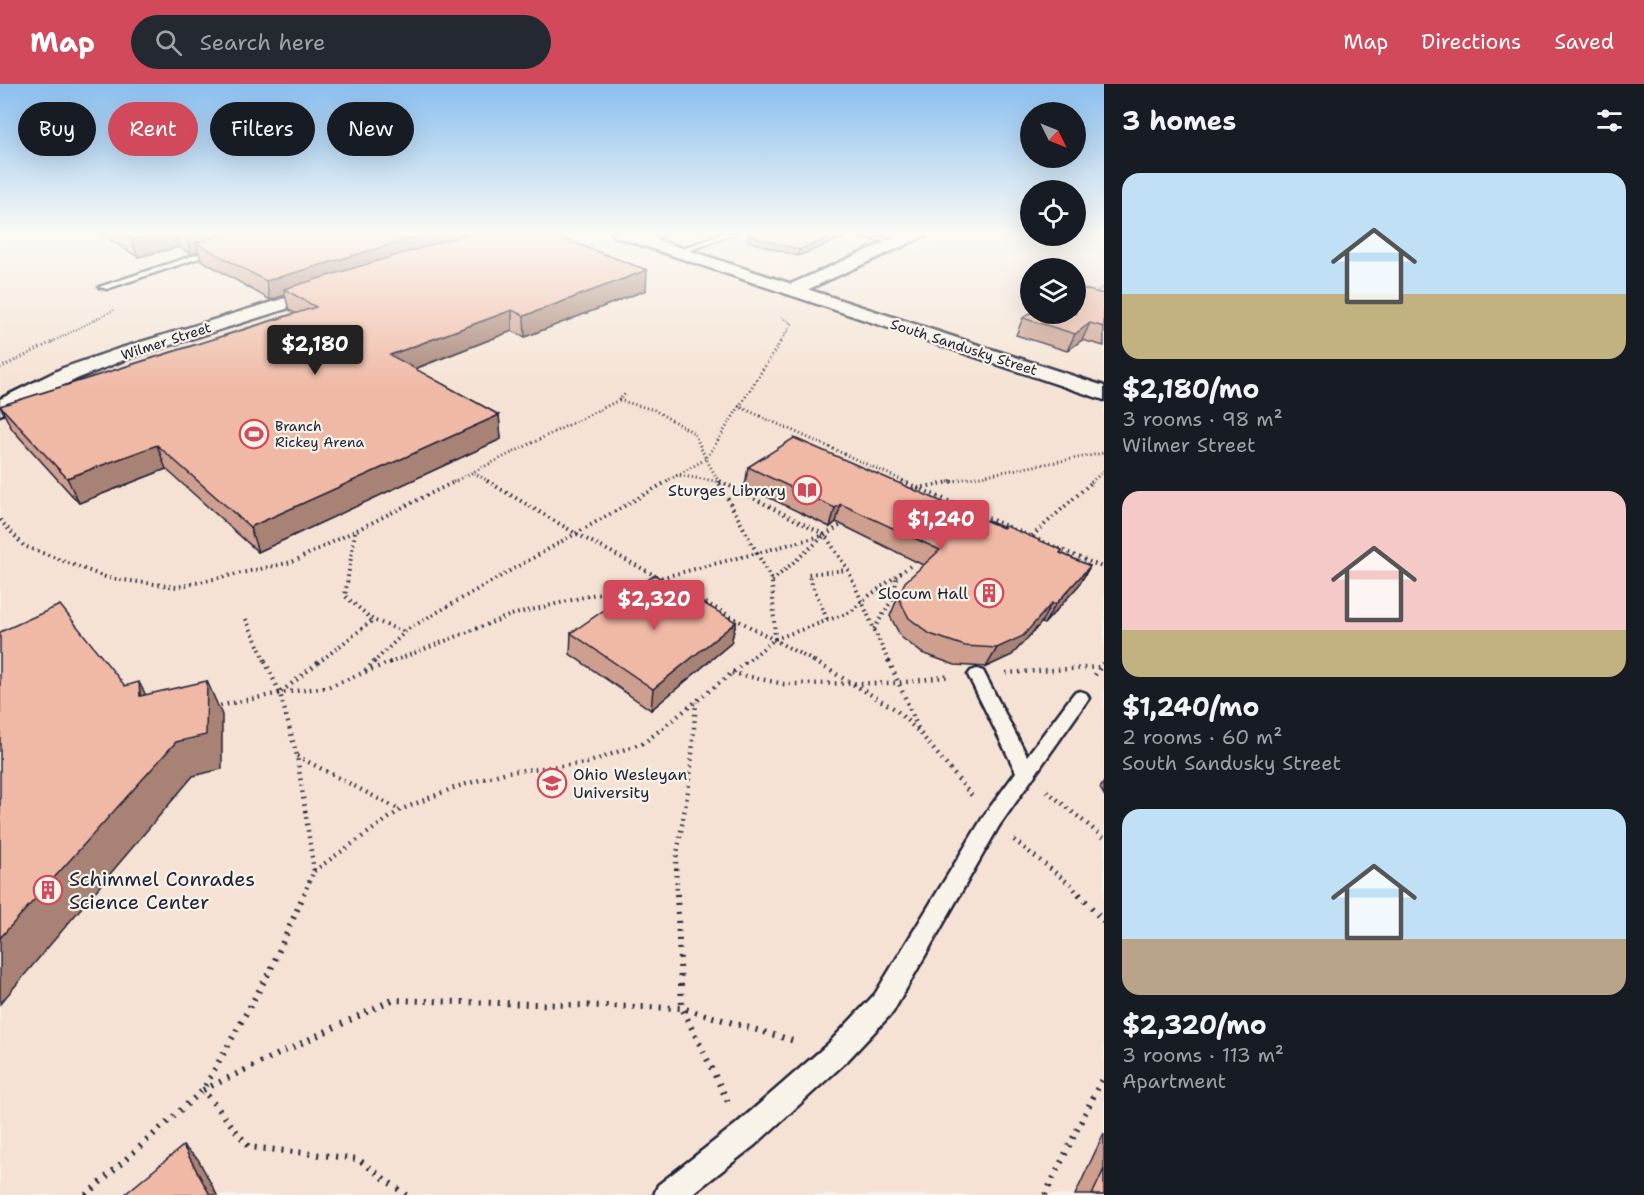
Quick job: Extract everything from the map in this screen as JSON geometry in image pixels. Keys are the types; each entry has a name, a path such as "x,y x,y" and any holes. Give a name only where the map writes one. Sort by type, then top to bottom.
{"street":[{"name":"Wilmer Street","path":"0,408 71,373 122,354 345,285"},
{"name":"South Sandusky Street","path":"777,285 1104,393"},
{"path":"792,290 803,285"}],"lane":[{"path":"104,287 111,285"},
{"path":"977,675 1026,773"},
{"path":"668,1195 745,1135 837,1053 884,1003 992,820 1080,698"}],"path":[{"path":"1096,300 1088,297 1104,286"},
{"path":"1100,289 1104,293"},
{"path":"362,674 405,632 706,459 792,324 781,317 819,299"},
{"path":"0,368 57,341 119,307"},
{"path":"0,520 24,546 108,578 177,587 292,562 619,400 626,393"},
{"path":"619,400 654,410 694,433 772,581 775,639"},
{"path":"738,406 847,457 1104,568"},
{"path":"900,492 1104,453"},
{"path":"1032,536 1104,471"},
{"path":"474,472 575,533 775,639 854,683 894,709 921,734 992,820 1071,885 1104,922"},
{"path":"676,475 718,480 825,536 848,570 921,734"},
{"path":"772,581 825,536 853,518"},
{"path":"355,532 345,596 373,620 405,632"},
{"path":"210,708 280,693 328,687 511,615 825,536"},
{"path":"203,1090 271,969 314,871 400,810 456,787 507,772 587,763 645,741 775,639 851,612 910,566"},
{"path":"827,619 808,574 848,570"},
{"path":"874,629 896,595 896,576"},
{"path":"246,620 280,693 297,756 314,871"},
{"path":"280,693 373,620"},
{"path":"731,673 784,684 898,683 929,678 1101,667"},
{"path":"696,701 690,779 676,860 682,1008 745,1135"},
{"path":"297,756 400,810"},
{"path":"1026,773 1104,838"},
{"path":"86,1195 203,1090 392,1000 682,1008 837,1053"},
{"path":"1045,1195 1104,1075"},
{"path":"203,1090 249,1147 358,1159 406,1195"}],"shaded area":[{"name":"Ohio Wesleyan University","path":"0,285 1020,285 1020,324 1086,324 1086,285 1104,285 1104,1195 0,1195"}],"building":[{"name":"Branch Rickey Arena","path":"298,285 607,285 524,316 512,310 390,355 499,415 250,527 157,445 67,478 0,406 316,307 284,289"},
{"path":"1086,290 1104,294 1104,327 1090,323 1075,334 1042,324 1086,324"},
{"path":"794,438 1003,528 1006,526 1062,550 1060,553 1090,566 1055,605 1052,603 1023,636 997,648 965,646 930,634 909,618 898,597 905,582 940,550 841,504 835,508 748,467"},
{"path":"655,575 736,622 653,689 571,633"},
{"name":"Schimmel Conrades Science Center","path":"60,605 125,686 139,682 140,696 207,681 206,735 176,742 0,938 0,632"},
{"path":"183,1146 210,1195 124,1195"},
{"path":"1104,1169 1104,1195 1092,1195"}],"place":[{"name":"Branch Rickey Arena","path":"254,434"},
{"name":"Sturges Library","path":"807,490"},
{"name":"Slocum Hall","path":"989,593"},
{"name":"Ohio Wesleyan University","path":"552,783"},
{"name":"Schimmel Conrades Science Center","path":"48,890"}]}
